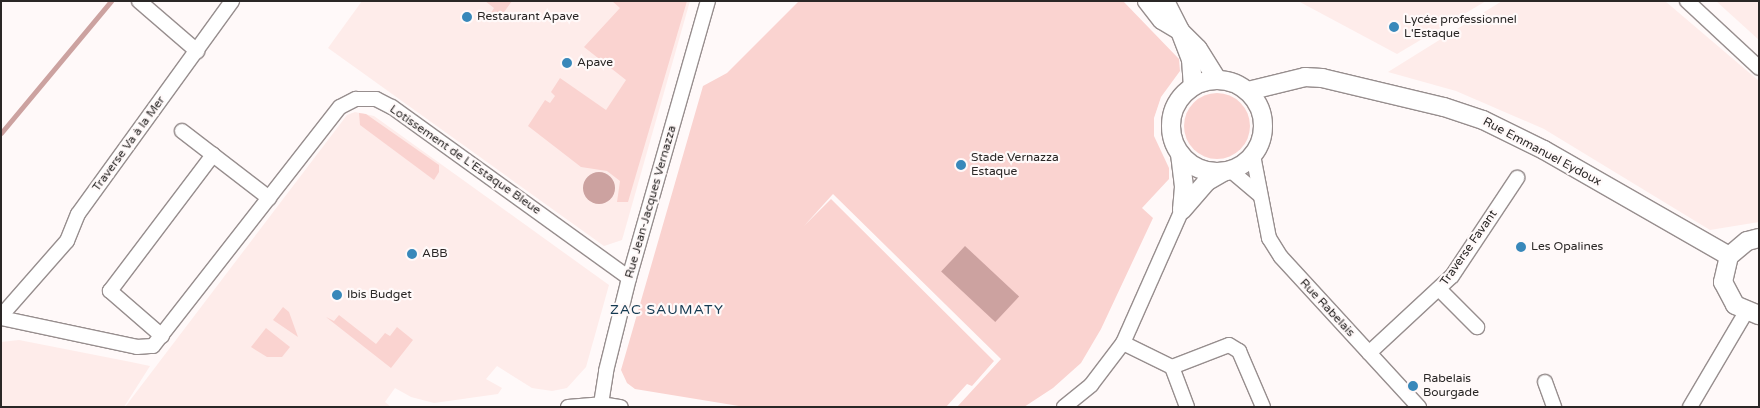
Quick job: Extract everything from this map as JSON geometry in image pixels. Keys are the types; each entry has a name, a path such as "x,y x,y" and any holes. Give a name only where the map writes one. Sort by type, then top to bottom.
{"street":[{"path":"139,1 196,51"},
{"name":"Traverse Va à la Mer","path":"1,317 67,240 78,214 232,1"},
{"name":"Rue Jean-Jacques Vernazza","path":"601,404 629,278 708,1"},
{"path":"1147,1 1162,20 1180,31 1198,49 1217,80"},
{"path":"1165,1 1191,59 1193,86"},
{"path":"1687,1 1759,68"},
{"name":"Rue Emmanuel Eydoux","path":"1248,91 1283,84 1305,77 1328,79 1444,106 1483,120 1547,152 1729,256"},
{"path":"1064,407 1092,385 1123,343 1182,210 1206,182 1253,155 1264,130 1262,116 1248,91 1234,83 1217,80 1193,86 1184,93 1173,112 1172,134 1180,154 1184,187 1182,210"},
{"path":"1262,116 1283,84"},
{"name":"Lotissement de L'Estaque Bleue","path":"1,317 137,347 153,346 340,107 356,99 376,99 392,107 629,278"},
{"path":"182,131 269,198"},
{"path":"1180,154 1204,170 1226,171 1260,195"},
{"path":"162,336 110,291 213,155"},
{"name":"Rue Rabelais","path":"1253,155 1269,238 1281,257 1419,407"},
{"name":"Traverse Favant","path":"1369,353 1452,276 1517,178"},
{"path":"1690,407 1752,314 1735,305 1723,282 1729,256 1742,244 1759,238"},
{"path":"1439,289 1477,327"},
{"path":"1123,343 1172,367 1187,407"},
{"path":"1172,367 1229,345 1239,351 1263,407"},
{"path":"1545,382 1554,407"},
{"path":"568,407 601,404 621,407"}],"shaded area":[{"path":"362,1 690,1 622,240 604,246 328,48"},
{"path":"485,1 512,1 497,22 489,16 494,8"},
{"path":"612,1 687,1 628,202 617,202 620,181 607,171 581,167 528,126 545,100 550,103 555,96 551,92 560,78 606,110 626,80 584,47 620,8"},
{"path":"799,1 1123,1 1179,59 1180,71 1161,97 1154,118 1154,136 1169,168 1169,179 1142,208 1153,218 1101,329 1081,363 1053,388 1024,407 957,407 1001,359 833,194 804,226 831,199 994,361 972,386 967,384 946,407 745,407 635,389 627,383 621,370 703,86 727,73"},
{"name":"Lycée professionnel L'Estaque","path":"1298,1 1486,1 1397,54"},
{"path":"1502,1 1665,1 1759,81 1759,222 1710,230 1544,129 1456,91 1388,72"},
{"path":"1716,1 1759,1 1759,40"},
{"path":"1217,93 1230,96 1240,103 1247,113 1250,126 1247,139 1240,149 1230,156 1217,159 1204,156 1194,149 1187,139 1184,126 1187,113 1194,103 1204,96"},
{"path":"355,112 374,116 609,285 586,367 567,388 552,391 532,388 497,366 486,379 502,388 498,394 434,403 411,397 395,388 385,402 391,407 125,407 347,115"},
{"path":"359,113 366,114 439,165 439,172 434,180 360,125"},
{"path":"599,172 605,173 610,177 614,182 614,194 610,199 605,203 599,204 593,203 588,199 584,194 583,188 584,182 588,177 593,173"},
{"path":"965,246 1019,296 995,322 941,272"},
{"path":"283,307 289,312 298,337 273,320"},
{"path":"339,315 376,344 385,333 390,336 397,327 413,340 391,368 326,317 334,321"},
{"path":"266,328 290,347 282,357 267,357 251,347"},
{"path":"19,340 150,366 124,407 1,407 1,342"}],"waterway":[{"path":"1,133 111,1"}],"place":[{"name":"Restaurant Apave","path":"467,17"},
{"name":"Lycée professionnel L'Estaque","path":"1394,27"},
{"name":"Apave","path":"567,63"},
{"name":"Stade Vernazza Estaque","path":"961,165"},
{"name":"Les Opalines","path":"1521,247"},
{"name":"ABB","path":"412,254"},
{"name":"Ibis Budget","path":"337,295"},
{"name":"Rabelais Bourgade","path":"1413,386"}],"district":[{"name":"ZAC SAUMATY","path":"667,310"}]}
